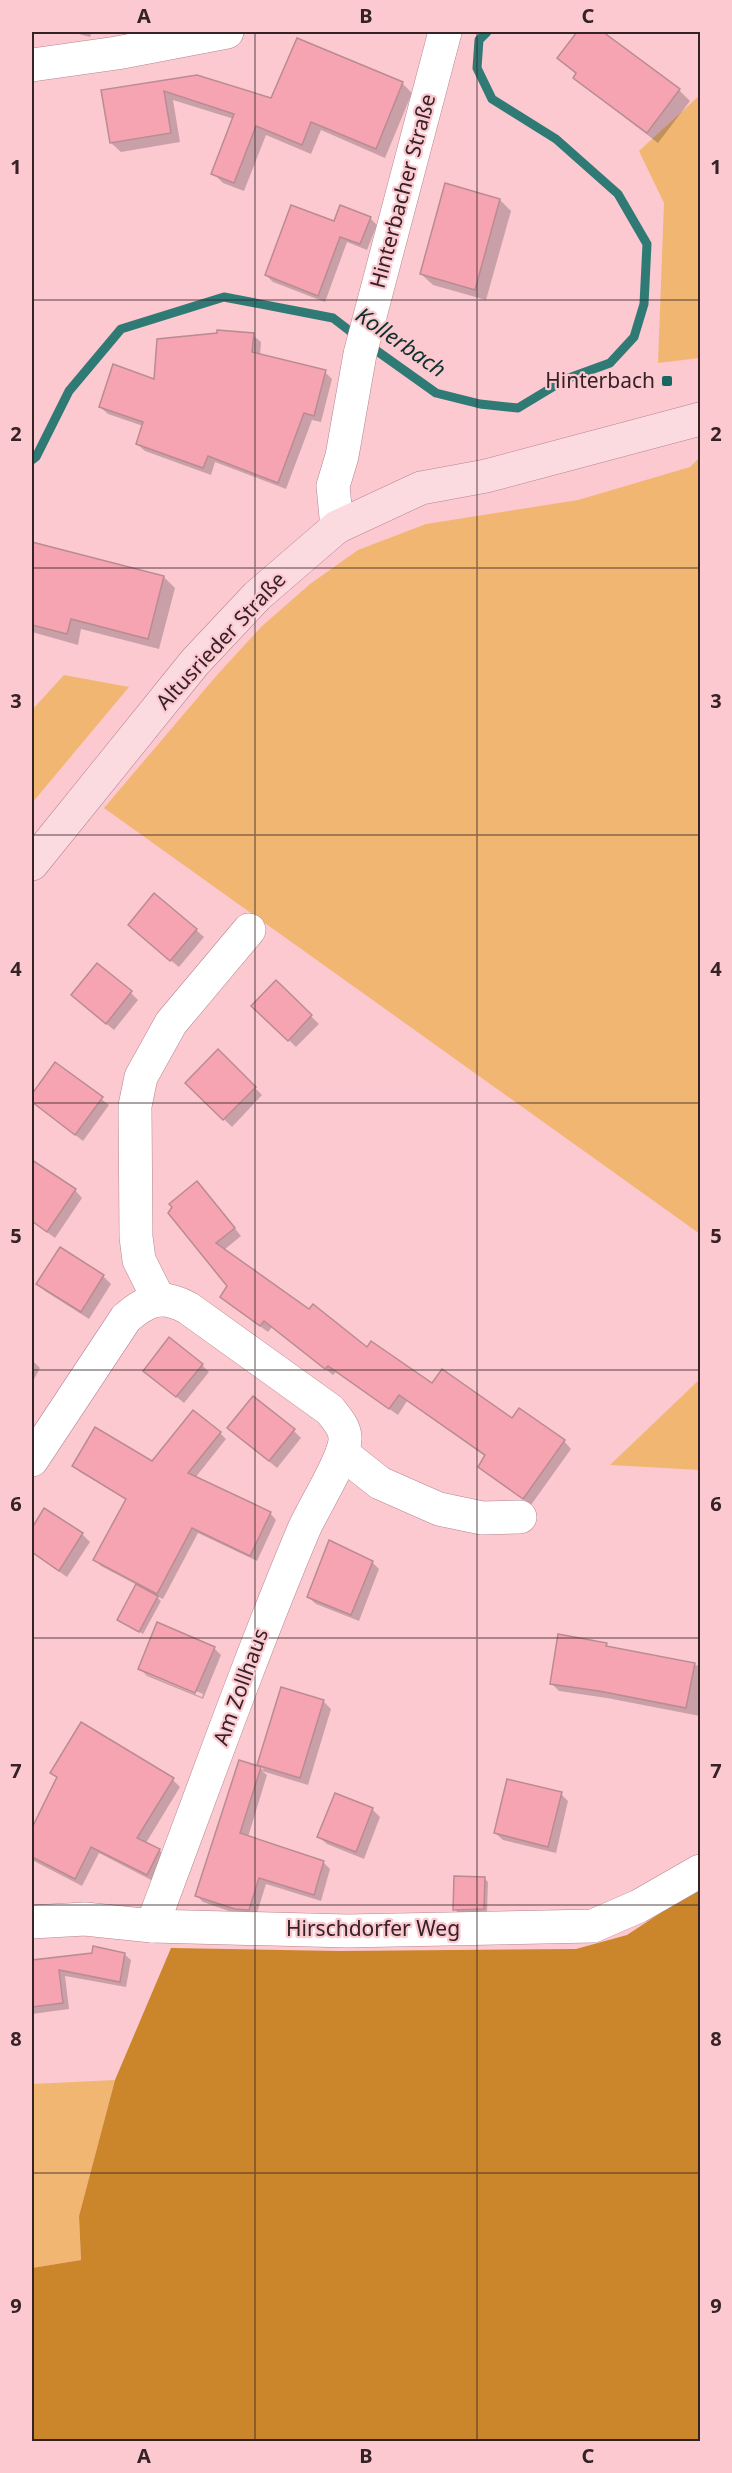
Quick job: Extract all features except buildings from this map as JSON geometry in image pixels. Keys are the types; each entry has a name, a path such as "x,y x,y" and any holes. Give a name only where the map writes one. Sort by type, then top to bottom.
{"main road":[{"name":"Altusrieder Straße","path":"32,864 195,662 257,596 337,526 421,488 486,476 700,420"}],"street":[{"path":"32,65 120,42 227,32"},
{"name":"Hinterbacher Straße","path":"337,526 333,486 342,456 360,354 445,32"},
{"path":"159,1300 139,1260 136,1237 135,1106 141,1077 171,1023 249,930"},
{"path":"32,1460 126,1318 139,1307 159,1300 172,1299 188,1308 330,1410 340,1422 345,1437 342,1453 380,1482 439,1509 482,1518 520,1517"},
{"name":"Am Zollhaus","path":"152,1926 265,1622 313,1508 342,1453"},
{"name":"Hirschdorfer Weg","path":"32,1922 85,1919 152,1926 347,1931 593,1926 639,1906 700,1871"}],"shaded area":[{"path":"700,95 700,358 658,363 664,203 639,151"},
{"path":"700,457 700,1234 104,808 261,627 310,584 358,550 426,524 578,500 690,467"},
{"path":"64,675 129,687 32,803 32,710"},
{"path":"700,1379 700,1470 610,1465"},
{"path":"700,1887 700,2441 32,2442 32,2268 81,2260 79,2216 115,2080 171,1948 339,1951 576,1949 627,1935"},
{"path":"115,2080 79,2216 81,2260 32,2268 32,2084"}],"waterway":[{"name":"Kollerbach","path":"370,346 436,393 480,404 518,408 566,379 610,363 634,337 644,304 647,244 618,194 556,139 492,99 477,68 479,40 487,32"},
{"name":"Kollerbach","path":"32,460 36,457 69,391 121,329 224,297 333,318 359,338"}],"place":[{"name":"Hinterbach","path":"667,381"}]}
